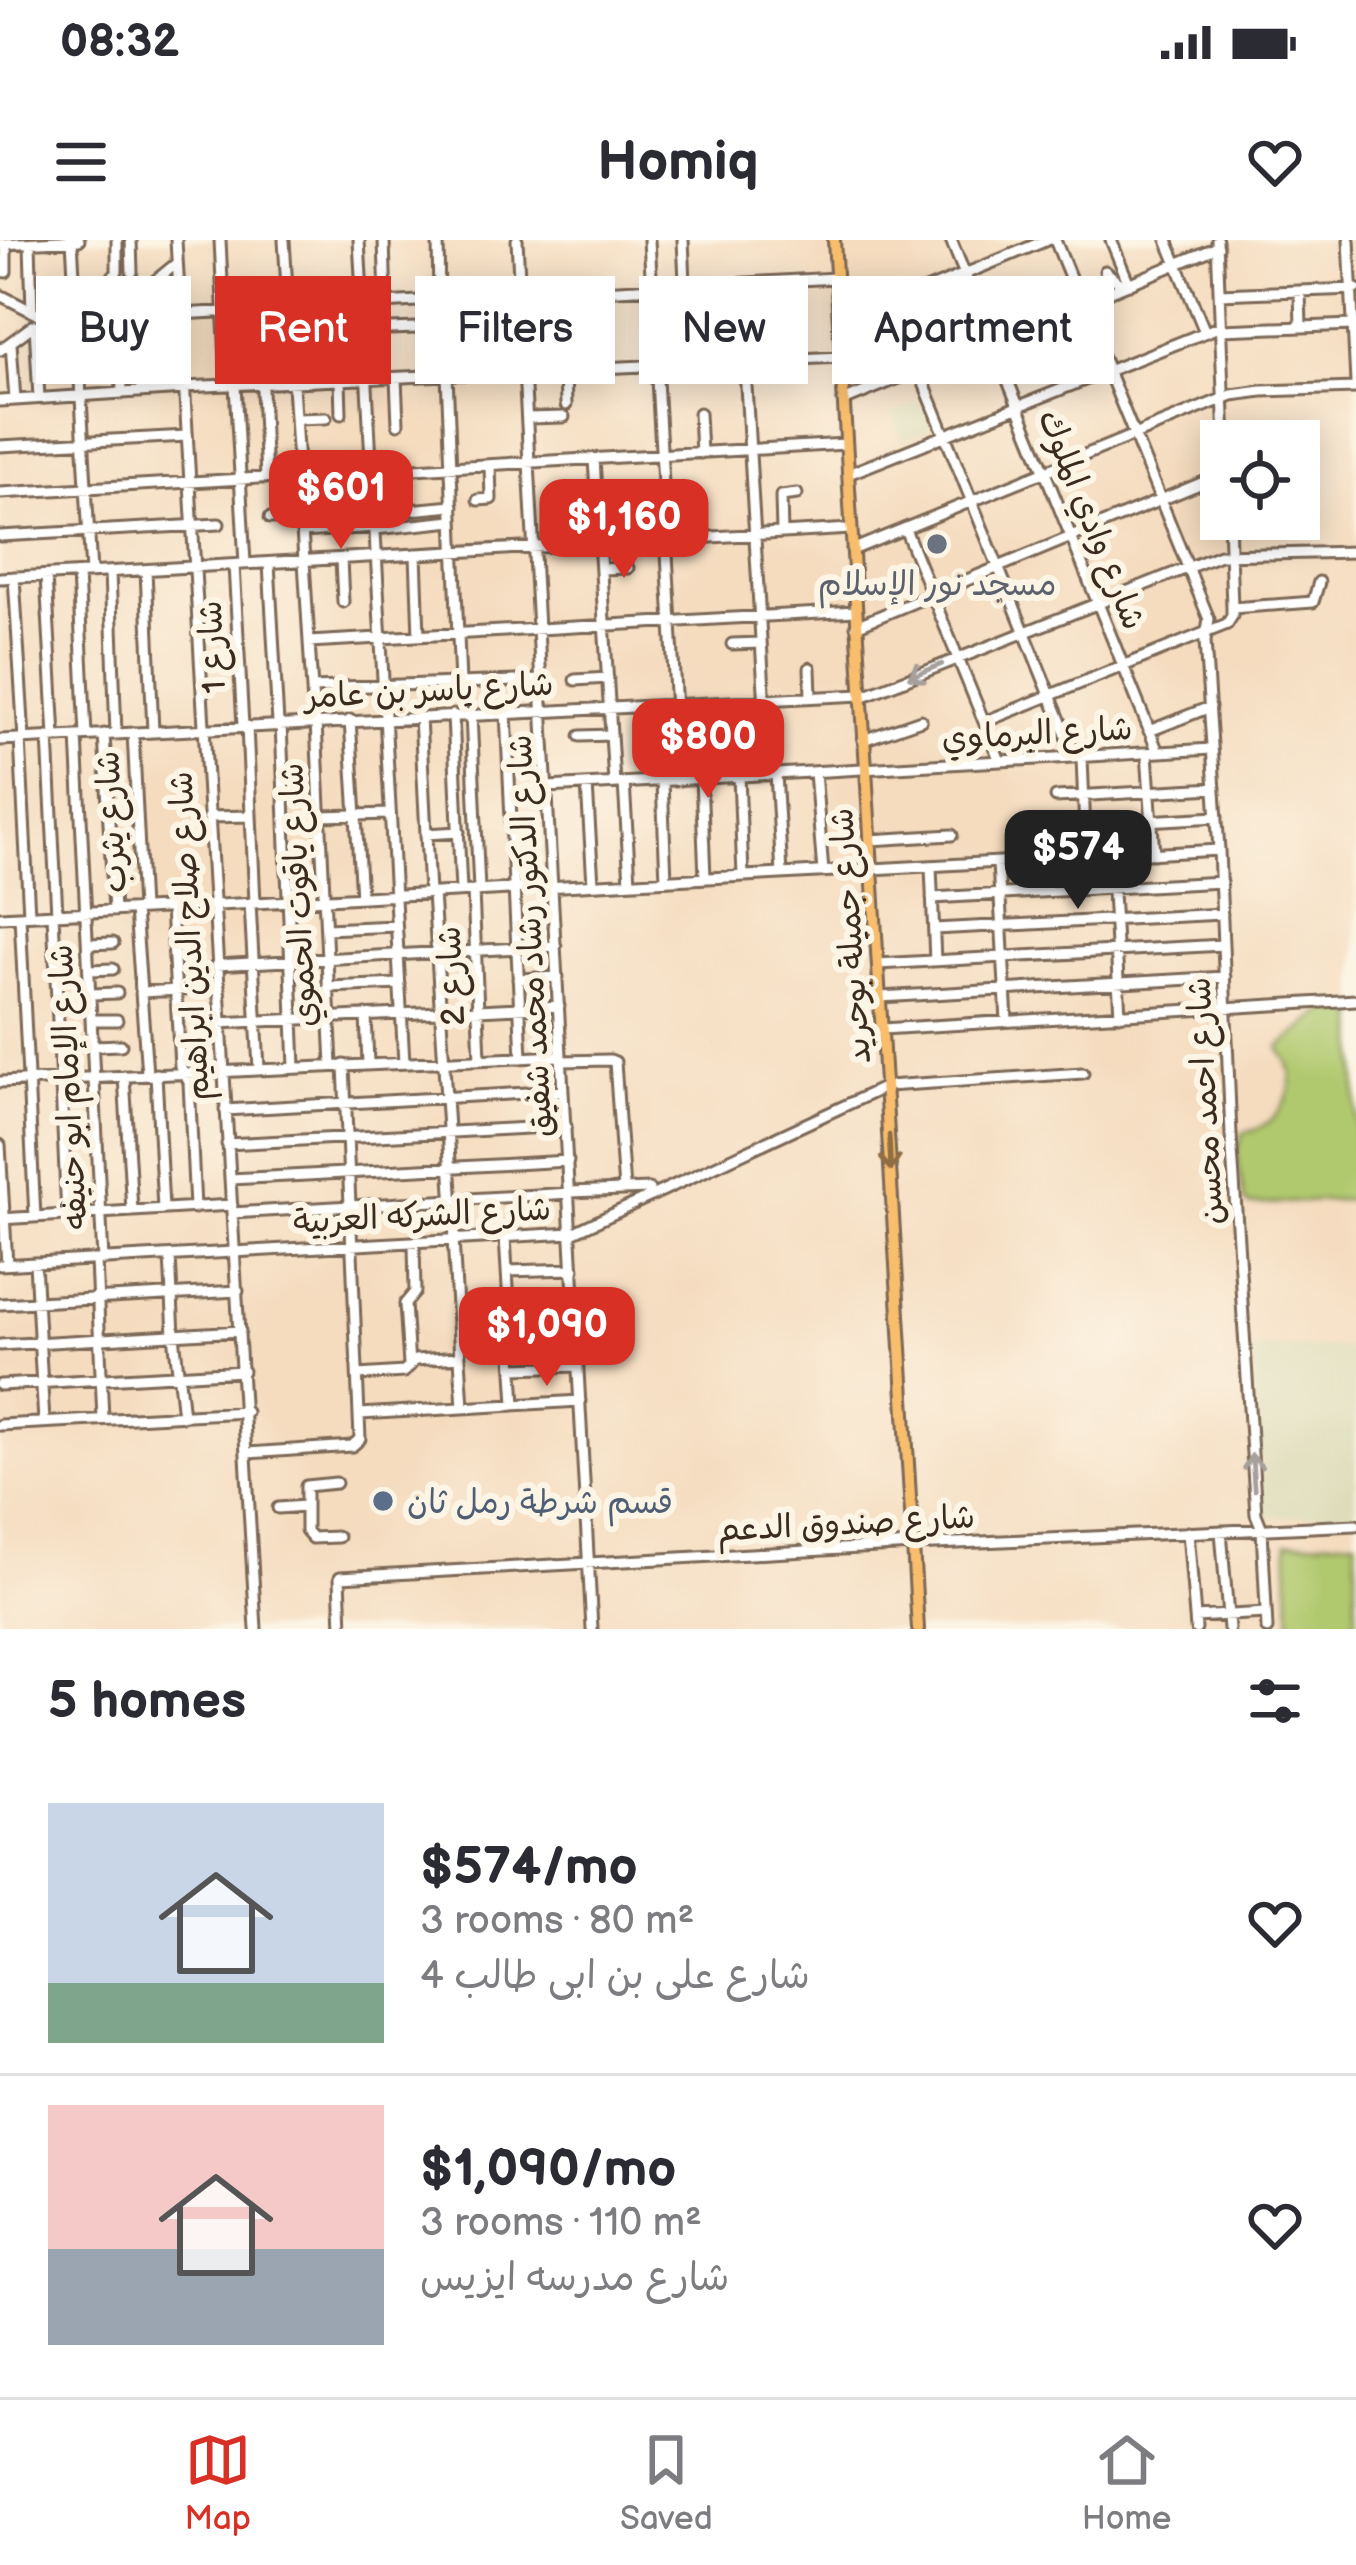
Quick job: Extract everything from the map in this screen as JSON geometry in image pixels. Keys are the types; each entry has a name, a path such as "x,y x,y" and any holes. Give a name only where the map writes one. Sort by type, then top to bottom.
{"main road":[{"name":"شارع جميلة بوحريد","path":"834,240 836,276"},
{"name":"شارع جميلة بوحريد","path":"842,384 918,1629"}],"street":[{"path":"6,272 3,244 74,240 75,276"},
{"path":"115,276 116,240"},
{"path":"131,240 132,272"},
{"name":"شارع صلاح الدين ابراهيم","path":"176,240 178,276"},
{"name":"شارع 1","path":"220,240 222,276"},
{"name":"شارع ياقوت الحموي","path":"284,240 287,276"},
{"path":"359,240 361,276"},
{"path":"384,240 385,276"},
{"path":"438,240 439,276"},
{"name":"شارع الدكتور رشاد محمد شفيق","path":"517,240 519,276"},
{"path":"649,240 651,276"},
{"path":"683,240 685,276"},
{"name":"شارع وادي الملوك","path":"951,240 965,274"},
{"path":"960,276 1051,240"},
{"name":"شارع احمد محسن","path":"1051,240 1068,276"},
{"path":"1111,240 1126,285"},
{"path":"1167,240 1205,332"},
{"path":"852,550 1224,399 1250,392 1356,386 1349,240"},
{"path":"28,242 32,311"},
{"path":"1114,290 1217,243 1224,420"},
{"path":"162,276 177,263"},
{"path":"1105,271 1126,285"},
{"path":"1220,294 1354,289"},
{"path":"1300,291 1301,327"},
{"path":"0,295 36,316"},
{"path":"0,350 36,324"},
{"path":"1114,368 1221,328 1353,325"},
{"path":"10,343 15,400"},
{"path":"391,378 415,377"},
{"path":"396,378 398,424"},
{"path":"39,384 39,398"},
{"path":"79,384 91,573"},
{"path":"122,384 122,393"},
{"path":"141,384 141,392"},
{"name":"شارع صلاح الدين ابراهيم","path":"184,384 256,1629"},
{"path":"0,400 262,384 266,478"},
{"name":"شارع ياقوت الحموي","path":"294,384 330,1017 346,1103 360,1414"},
{"path":"337,384 341,414"},
{"path":"367,384 404,1063"},
{"path":"447,384 460,683"},
{"name":"شارع الدكتور رشاد محمد شفيق","path":"525,384 592,1629"},
{"path":"565,384 566,404"},
{"path":"657,384 680,780"},
{"path":"746,384 764,699 782,874"},
{"path":"843,401 885,384"},
{"path":"925,384 1078,757 1086,858"},
{"name":"شارع وادي الملوك","path":"1009,384 1149,731 1154,854"},
{"path":"848,474 1073,384"},
{"name":"شارع احمد محسن","path":"1114,384 1208,614 1205,641 1231,1135 1267,1629"},
{"name":"شارع 1","path":"231,385 240,480 239,565 259,1069"},
{"path":"699,413 701,453"},
{"path":"527,418 564,417"},
{"path":"296,419 326,418"},
{"path":"0,446 187,436"},
{"path":"0,494 846,444"},
{"path":"594,459 611,734 630,882"},
{"path":"478,500 491,498 490,465"},
{"path":"856,626 1200,484"},
{"path":"782,533 781,496 797,494"},
{"path":"270,518 302,512 374,513 453,506"},
{"path":"303,532 453,521"},
{"path":"0,536 219,524"},
{"path":"905,529 1000,761"},
{"path":"0,578 851,530"},
{"path":"984,722 1227,624 1232,608 1229,540"},
{"name":"شارع ياسر بن عامر","path":"0,740 861,696 1230,554 1356,552"},
{"path":"416,554 419,636"},
{"path":"341,559 343,602"},
{"path":"269,563 295,1067"},
{"path":"601,569 628,568"},
{"path":"146,570 152,732"},
{"path":"110,572 114,911"},
{"name":"شارع الإمام ابو حنيفه","path":"78,574 103,1419"},
{"path":"46,576 67,1215"},
{"path":"14,578 35,1217"},
{"path":"1232,608 1313,602 1319,583"},
{"path":"309,642 856,611"},
{"path":"732,644 761,643"},
{"path":"810,668 811,697"},
{"path":"574,680 608,678"},
{"path":"312,688 542,680"},
{"path":"1149,731 1210,707"},
{"path":"506,712 522,1058"},
{"path":"471,714 476,831 471,891"},
{"path":"453,715 458,832 471,891"},
{"path":"420,717 464,1408"},
{"path":"863,740 921,720"},
{"path":"350,721 361,897"},
{"name":"شارع يثرب","path":"133,733 141,992 164,1210"},
{"path":"580,736 611,734"},
{"name":"شارع البرماوي","path":"548,787 1212,749"},
{"path":"815,772 823,872"},
{"path":"739,776 743,876"},
{"path":"701,778 705,878"},
{"path":"662,781 666,880"},
{"path":"587,785 593,884"},
{"path":"1056,797 1215,788"},
{"path":"320,816 390,814"},
{"path":"208,817 251,816"},
{"path":"1056,826 1217,817"},
{"path":"426,834 476,831"},
{"path":"870,839 952,835"},
{"path":"0,902 0,917 1219,850"},
{"path":"1111,857 1120,1015"},
{"path":"998,863 1007,1021"},
{"path":"931,867 935,961"},
{"path":"932,898 1221,882"},
{"name":"شارع 2","path":"471,891 481,1059"},
{"path":"172,908 181,1066 189,1082 195,1208"},
{"path":"934,929 1222,914"},
{"path":"326,929 397,926"},
{"path":"88,944 113,943"},
{"path":"878,964 1223,945"},
{"path":"216,964 556,946"},
{"path":"90,970 113,969"},
{"path":"518,979 557,977"},
{"path":"880,998 1225,977"},
{"path":"328,987 400,984"},
{"path":"141,992 217,988"},
{"path":"91,994 117,993"},
{"path":"882,1028 1356,1000"},
{"path":"219,1023 559,1006"},
{"path":"366,1015 368,1064"},
{"path":"92,1020 117,1020"},
{"path":"94,1046 122,1046"},
{"path":"0,1082 481,1059 610,1060 615,1062 624,1190"},
{"path":"886,1086 1083,1073"},
{"path":"124,1076 132,1211"},
{"name":"شارع الشركه العربية","path":"3,1265 572,1233 886,1086"},
{"path":"225,1110 563,1091"},
{"path":"227,1144 566,1126"},
{"path":"0,1145 3,1265"},
{"path":"230,1179 568,1161"},
{"path":"2,1219 650,1189"},
{"path":"505,1237 515,1405"},
{"path":"410,1365 405,1304 415,1292 414,1242"},
{"path":"170,1256 183,1416"},
{"path":"35,1263 44,1422"},
{"path":"507,1271 574,1269"},
{"path":"0,1304 238,1291"},
{"path":"509,1306 575,1303"},
{"path":"0,1345 240,1331"},
{"path":"358,1376 401,1373 415,1360 460,1357"},
{"path":"513,1368 578,1366"},
{"path":"0,1384 243,1371"},
{"path":"248,1453 355,1446 361,1436 360,1414 580,1401"},
{"path":"0,1424 246,1412"},
{"path":"336,1483 306,1486 305,1507 308,1535 338,1537"},
{"path":"278,1508 305,1507"},
{"name":"شارع صندوق الدعم","path":"342,1629 340,1577 1356,1525"},
{"path":"1221,1531 1228,1629"},
{"path":"1188,1532 1195,1623 1266,1613"}],"shaded area":[{"path":"921,402 933,428 903,441 892,414"},
{"path":"1356,1347 1356,1512 1265,1518 1252,1348"}],"green space":[{"path":"1356,1005 1356,1199 1250,1205 1244,1201 1237,1151 1243,1133 1273,1118 1286,1099 1291,1077 1279,1048 1329,1007"},
{"path":"1356,1539 1356,1629 1291,1629 1287,1543"}],"place":[{"name":"مسجد نور الإسلام","path":"937,544"},
{"name":"قسم شرطة رمل ثان","path":"383,1501"}]}
